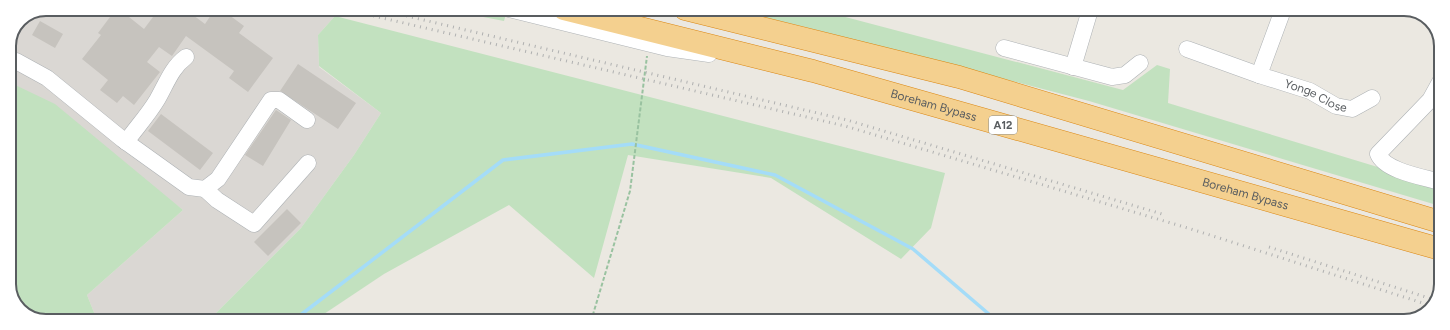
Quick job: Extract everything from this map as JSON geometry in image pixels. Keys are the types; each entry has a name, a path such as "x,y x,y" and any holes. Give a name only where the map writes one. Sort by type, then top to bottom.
{"highway":[{"name":"Boreham Bypass","path":"592,16 813,71 1434,247"},
{"path":"712,16 959,77 1434,220"}],"street":[{"path":"538,16 667,48 813,71"},
{"path":"1073,67 1088,16"},
{"path":"1259,75 1281,16"},
{"path":"1004,48 1112,77 1125,75 1140,63"},
{"name":"Yonge Close","path":"1187,50 1310,91 1336,106 1352,109 1372,98"},
{"path":"126,142 157,99 179,62 186,57"},
{"path":"16,62 47,78 126,142 189,188 205,189 217,200 254,224 308,163"},
{"path":"1434,93 1430,100 1378,154 1381,161 1389,166 1434,180"},
{"path":"205,189 218,179 271,100 279,100 307,120"}],"path":[{"path":"593,314 630,191 649,43"}],"shaded area":[{"path":"46,16 335,16 318,35 319,67 381,113 354,155 301,228 215,314 95,314 87,295 183,210 16,85 16,46 18,34 21,29 34,18"}],"green space":[{"path":"335,16 945,173 931,228 901,259 771,178 628,155 594,278 509,205 384,274 324,314 215,314 301,228 354,155 381,113 319,66 318,35"},
{"path":"478,16 505,16 504,21"},
{"path":"759,16 842,16 1123,90 1157,65 1170,69 1168,103 1434,184 1434,204 1089,101"},
{"path":"16,85 55,104 183,210 87,295 95,314 46,314 34,312 23,304 18,296 16,286"}],"building":[{"path":"111,16 128,16 144,29 154,16 194,16 205,24 210,16 230,16 244,26 239,33 273,58 248,92 229,78 234,71 186,36 172,56 159,47 147,62 160,72 134,105 123,96 117,103 100,90 108,80 82,59 101,35 98,33"},
{"path":"40,21 63,34 55,48 32,35"},
{"path":"298,64 356,103 338,129 280,91"},
{"path":"276,110 291,120 263,166 245,155"},
{"path":"161,114 213,153 200,170 148,131"},
{"path":"287,209 301,223 268,256 254,242"}],"waterway":[{"path":"302,314 503,160 632,144 775,175 913,249 989,314"}],"railway":[{"path":"374,16 845,126 1191,229 1426,304"},
{"path":"407,16 847,120 1162,214"},
{"path":"1269,247 1430,298"}]}
